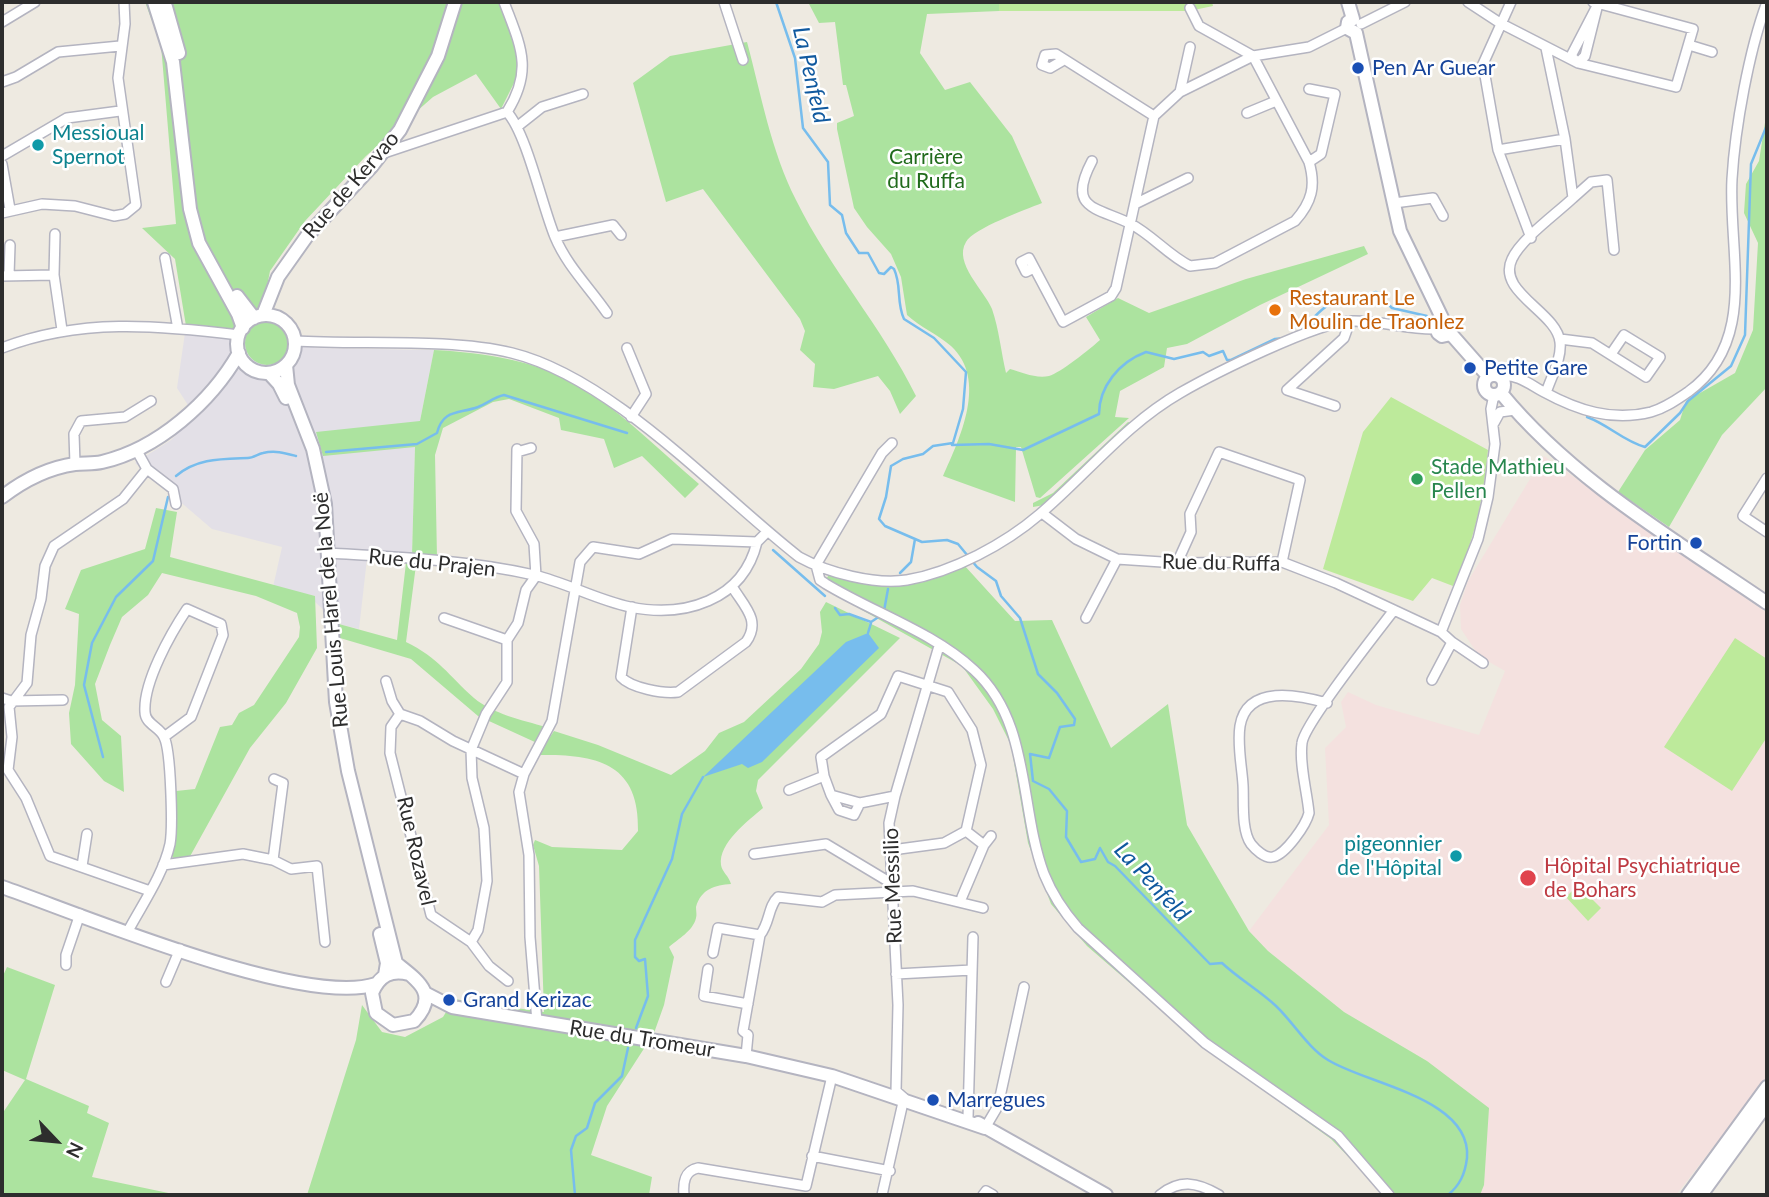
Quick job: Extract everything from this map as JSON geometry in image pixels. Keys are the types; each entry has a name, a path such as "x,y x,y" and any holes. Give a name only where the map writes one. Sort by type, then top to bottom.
{"main road":[{"path":"2,497 37,474 75,464 100,463 137,451 177,424 227,373 239,353 241,332 238,313 199,243 193,220 173,62 154,2"},
{"path":"164,2 181,60 201,223 219,268 258,316"},
{"name":"Rue de Kervao","path":"258,316 306,236 384,153 427,82 449,27 455,2"},
{"path":"1348,2 1407,251 1435,299 1439,324 1451,322 1451,334 1494,376 1484,388 1497,394 1583,474 1767,603"},
{"path":"227,373 250,368 269,373 286,365 292,358 295,341 289,326 279,317 274,288"},
{"path":"241,332 258,316 279,317"},
{"path":"239,353 250,368"},
{"name":"Rue Louis Harel de la Noë","path":"286,365 288,385 305,424 325,503 333,668 342,738 396,963 409,974"},
{"name":"Rue Louis Harel de la Noë","path":"269,373 279,384 300,431 313,473 319,518 332,722 387,963 381,980"},
{"path":"2,887 250,973 333,988 363,989 381,980 401,972 409,974 416,978 425,993 421,1013 404,1025 393,1025 376,1013 372,1003 381,980"},
{"path":"333,988 372,1003"},
{"name":"Rue du Tromeur","path":"425,993 452,1007 746,1056 900,1094 968,1118 1106,1195"},
{"name":"Rue du Tromeur","path":"421,1013 452,1007"},
{"path":"1688,1195 1767,1087"},
{"name":"Rue du Tromeur","path":"900,1094 985,1128"},
{"path":"1701,1195 1767,1104"}],"street":[{"path":"2,22 35,2"},
{"path":"2,164 6,211 43,204 75,205 114,216 125,214 136,205 136,192 120,110 118,78 120,46 125,24 124,2"},
{"path":"384,153 507,112 521,84 524,66 504,2"},
{"path":"724,2 743,60"},
{"path":"1034,268 1063,322 1111,296 1116,288 1137,203 1154,116 1180,92 1253,56 1309,47 1405,2"},
{"path":"1468,2 1500,23 1578,62 1676,87 1693,29 1596,3 1570,56 1578,62"},
{"path":"1511,2 1483,64 1498,150 1531,238"},
{"path":"1494,376 1515,375 1588,412 1621,416 1651,412 1672,404 1701,383 1721,357 1733,327 1736,302 1732,178 1751,65 1767,2"},
{"path":"1092,161 1082,187 1088,205 1096,212 1131,225 1190,266 1215,263 1295,221 1305,210 1312,195 1314,178 1253,56 1199,26 1190,8"},
{"path":"1689,45 1712,52"},
{"path":"2,82 16,78 58,52 120,46"},
{"path":"1180,92 1190,47"},
{"path":"1546,48 1565,139 1573,198"},
{"path":"1062,61 1154,116"},
{"path":"1308,162 1321,155 1335,94 1309,89"},
{"path":"517,126 542,107 583,94"},
{"path":"1247,113 1276,101"},
{"path":"2,156 67,118 120,110"},
{"path":"507,112 517,126 555,237 565,258 607,313"},
{"path":"1498,150 1565,139"},
{"path":"1137,203 1188,178"},
{"path":"1546,393 1559,356 1560,339 1551,321 1524,299 1511,278 1510,261 1591,182 1607,180 1614,250"},
{"path":"1394,203 1433,198 1443,216"},
{"path":"555,237 612,225 621,235"},
{"path":"55,234 54,275 62,330"},
{"path":"10,245 6,275 54,275"},
{"path":"164,258 178,329"},
{"path":"1335,406 1287,390 1344,338 1350,321"},
{"path":"295,341 465,347 512,354 538,362 583,383 631,417 799,557 817,565 881,579 906,580 955,565 981,552 1042,513 1124,433 1177,394 1315,330 1350,321 1439,324"},
{"path":"2,348 62,330 110,326 241,332"},
{"path":"1560,339 1592,342 1611,355 1646,377 1660,358 1624,335 1611,355"},
{"path":"627,348 646,394 631,417"},
{"path":"1441,632 1483,518 1494,444 1491,409 1497,394"},
{"path":"75,464 74,434 81,421 125,417 151,401"},
{"path":"1493,424 1500,412 1514,410"},
{"path":"892,443 882,453 817,565 820,580 939,646 975,671 1008,723 1021,763 1044,873 1069,918 1094,945 1205,1043 1338,1136 1389,1195"},
{"path":"471,942 478,930 487,881 484,828 472,778 471,750 482,721 506,682 507,639 518,623 526,590 536,576 534,544 516,511 517,451 531,448"},
{"path":"137,451 147,469 173,489 176,504"},
{"path":"1177,563 1191,532 1191,514 1219,452 1300,480 1282,562"},
{"path":"6,699 27,683 31,635 41,599 44,566 54,545 123,499 147,469"},
{"path":"1767,478 1742,516 1767,532"},
{"name":"Rue du Ruffa","path":"1042,513 1076,540 1117,559 1177,563 1282,562 1441,632 1483,663"},
{"path":"632,607 621,677 625,682 645,688 678,692 746,642 753,633 753,619 733,588 754,555 757,542 767,532"},
{"path":"537,1022 530,937 529,855 519,805 524,774 552,721 580,562 593,547 639,554 672,539 757,542"},
{"name":"Rue du Prajen","path":"328,553 395,557 536,576 632,607 674,610 691,607 733,588"},
{"path":"1086,618 1117,559"},
{"path":"128,931 163,865 170,844 172,811 164,737 144,712 150,684 167,642 187,608 220,624 223,635 191,717 164,737"},
{"path":"1327,703 1297,695 1272,694 1261,699 1243,717 1240,740 1247,836 1257,851 1267,857 1273,858 1282,851 1307,820 1309,813 1302,744 1308,728 1327,703 1394,610"},
{"path":"444,618 507,639"},
{"path":"1432,680 1452,642"},
{"name":"Rue Messilio","path":"883,1195 890,1171 900,1094 889,823 939,646"},
{"path":"892,850 944,843 966,831 981,765 972,730 948,692 898,676 881,714 821,757 831,795 860,803 895,796"},
{"path":"386,681 392,701 400,714 420,721 471,750 524,774"},
{"path":"6,699 63,700"},
{"path":"6,699 10,776 26,798 50,856 150,891"},
{"name":"Rue Rozavel","path":"400,714 391,727 390,753 431,915 471,942 489,966 508,981"},
{"path":"789,790 824,776"},
{"path":"273,860 283,783 274,779"},
{"path":"966,831 984,845"},
{"path":"82,866 87,834"},
{"path":"962,897 984,845 991,836"},
{"path":"754,854 826,844 891,888"},
{"path":"163,865 243,854 273,860 291,869 317,866 325,943"},
{"path":"746,1056 748,1035 743,1031 760,935 768,926 773,903 779,897 822,902 835,895 891,888 983,908"},
{"path":"66,965 66,955 80,914"},
{"path":"713,953 718,928 760,935"},
{"path":"968,1118 973,937"},
{"path":"166,982 180,949"},
{"path":"708,969 704,996 748,1004"},
{"path":"896,974 972,970"},
{"path":"985,1128 998,1106 1024,987"},
{"path":"684,1195 685,1178 692,1169 698,1168 806,1186 832,1076"},
{"path":"812,1156 890,1171"},
{"path":"1160,1195 1173,1185 1184,1183 1219,1195"},
{"path":"983,1195 986,1191 993,1195"}],"shaded area":[{"path":"264,302 315,348 434,350 415,446 412,555 368,550 359,629 339,624 315,602 315,596 273,587 282,547 212,529 135,463 171,440 195,416 177,388 186,326"},
{"name":"Hôpital Psychiatrique de Bohars","path":"1544,456 1767,613 1767,1078 1676,1195 1480,1195 1484,1185 1427,1061 1344,1012 1268,951 1249,931 1329,825 1325,748 1346,727 1341,702 1348,692 1376,705 1479,735 1505,671 1479,656 1461,629 1460,605 1468,581"}],"green space":[{"path":"145,2 500,2 510,26 521,69 501,109 476,74 433,97 366,156 305,221 270,271 264,302 235,330 186,326 175,259 142,228 176,224 161,45"},
{"name":"Carrière du Ruffa","path":"808,2 999,2 999,11 927,14 920,53 945,90 970,82 1012,136 1042,203 979,231 966,242 963,250 967,268 992,309 1006,373 1010,369 1044,377 1067,366 1100,340 1086,317 1118,298 1149,313 1246,279 1364,246 1368,254 1260,305 1187,344 1167,348 1164,367 1120,391 1115,417 1129,418 1040,498 1036,497 1021,447 1016,447 1015,502 943,476 963,427 969,392 968,375 962,360 951,346 907,315 901,277 891,254 854,208 837,123 854,116 846,85 843,85 835,22 819,23"},
{"path":"999,2 1212,2 1213,6 1189,11 999,11"},
{"path":"747,42 773,142 796,200 824,250 888,346 916,396 900,414 890,391 878,376 834,389 813,387 815,364 800,350 805,331 800,319 703,189 666,202 633,83 670,56"},
{"path":"1767,110 1767,387 1722,435 1669,527 1618,492 1645,450 1680,420 1686,401 1735,373 1753,330 1758,243 1744,213 1746,184 1759,161"},
{"path":"267,321 283,327 289,343 283,359 267,365 251,359 245,343 251,327"},
{"path":"434,350 473,353 530,364 566,378 614,410 699,484 685,498 642,456 614,468 604,439 561,430 559,418 509,399 493,402 443,428 435,455 437,558 412,555 415,447 323,456 316,432 420,421"},
{"name":"Stade Mathieu Pellen","path":"1391,397 1488,450 1477,520 1453,586 1432,578 1413,601 1323,569 1363,432"},
{"path":"1128,422 1131,423 1054,497 1044,505 1033,507 1033,503 1053,493"},
{"path":"156,508 177,512 170,557 315,596 317,648 286,703 250,748 188,860 175,860 172,856 177,821 176,791 195,789 220,727 232,725 239,713 254,705 299,637 300,627 297,613 256,596 162,573 148,595 122,617 95,684 102,720 121,736 124,792 104,781 71,744 69,713 75,685 79,614 65,609 81,570 145,549"},
{"path":"406,563 416,565 406,642 435,661 482,704 508,716 546,727 537,743 478,716 411,659 340,638 339,624 397,640"},
{"path":"964,565 1015,621 1052,620 1111,748 1168,704 1187,825 1249,931 1268,951 1344,1012 1427,1061 1489,1108 1484,1185 1480,1195 1382,1195 1374,1183 1331,1139 1206,1049 1087,946 1051,904 1028,843 1011,745 993,709 962,666 821,587 830,573 894,585 924,582"},
{"path":"826,602 900,638 758,780 756,791 763,808 735,833 721,857 721,865 731,884 714,887 701,896 692,927 669,947 674,957 664,1005 654,1033 607,1106 591,1155 652,1177 649,1195 307,1195 356,1040 362,1005 382,1032 405,1037 443,1017 454,999 544,1012 539,866 533,845 535,840 552,847 622,850 638,831 637,808 631,790 622,776 595,760 538,755 554,731 598,745 671,775 705,751 719,733 744,722 801,669 819,644 822,632 820,612"},
{"path":"1735,638 1767,659 1767,737 1732,791 1664,747"},
{"path":"1578,885 1601,908 1588,921 1566,897"},
{"path":"7,967 55,985 26,1079 89,1106 87,1113 109,1123 92,1177 178,1195 2,1195 2,1114 25,1080 2,1070 2,978"}],"water":[{"path":"868,633 879,648 762,762 748,768 742,764 703,777 846,642"}],"waterway":[{"name":"La Penfeld","path":"776,2 795,58 803,128 828,162 830,205 842,215 846,233 859,253 868,253 879,273 884,274 891,267 894,269 904,319 934,338 966,372 963,409 953,443 933,446 923,454 903,459 891,466 879,519 885,526 922,542 947,540 958,544 977,567 996,581 1001,596 1020,618 1038,674 1057,693 1075,719 1074,725 1060,727 1049,758 1030,754 1033,781 1049,789 1067,811 1066,837 1081,862 1095,859 1100,848 1108,862 1115,866 1210,964 1222,963 1269,1000 1321,1055 1345,1069 1414,1095 1453,1121 1464,1138 1467,1158 1461,1179 1448,1195"},
{"path":"1587,417 1645,447 1680,413 1688,401 1731,366 1745,335 1751,164 1767,125"},
{"path":"1300,332 1334,301 1340,299 1350,304 1376,292 1392,308 1427,316"},
{"path":"952,445 989,444 1023,450 1099,414 1103,394 1112,377 1127,362 1146,352 1174,359 1203,352 1209,356 1223,351 1227,360 1231,360 1275,339 1284,338"},
{"path":"326,452 417,444 437,433 448,416 478,407 504,395 627,433"},
{"path":"176,476 192,466 210,461 250,458 272,452 296,456"},
{"path":"103,757 84,685 92,643 116,597 153,561 168,497"},
{"path":"900,573 911,562 915,539"},
{"path":"773,550 825,596"},
{"path":"884,611 888,589"},
{"path":"835,608 840,615 849,614 871,622 880,616"},
{"path":"868,633 871,623"},
{"path":"636,1028 648,996 645,959 639,961 635,957 635,940 672,859 682,814 703,777"},
{"path":"575,1195 571,1150 576,1136 587,1128 595,1103 622,1076 628,1048"}],"place":[{"name":"Pen Ar Guear","path":"1358,68"},
{"name":"Messioual Spernot","path":"38,145"},
{"name":"Restaurant Le Moulin de Traonlez","path":"1275,310"},
{"name":"Petite Gare","path":"1470,368"},
{"name":"Stade Mathieu Pellen","path":"1417,479"},
{"name":"Fortin","path":"1696,543"},
{"name":"pigeonnier de l'Hôpital","path":"1456,856"},
{"name":"Hôpital Psychiatrique de Bohars","path":"1528,878"},
{"name":"Grand Kerizac","path":"449,1000"},
{"name":"Marregues","path":"933,1100"}]}
